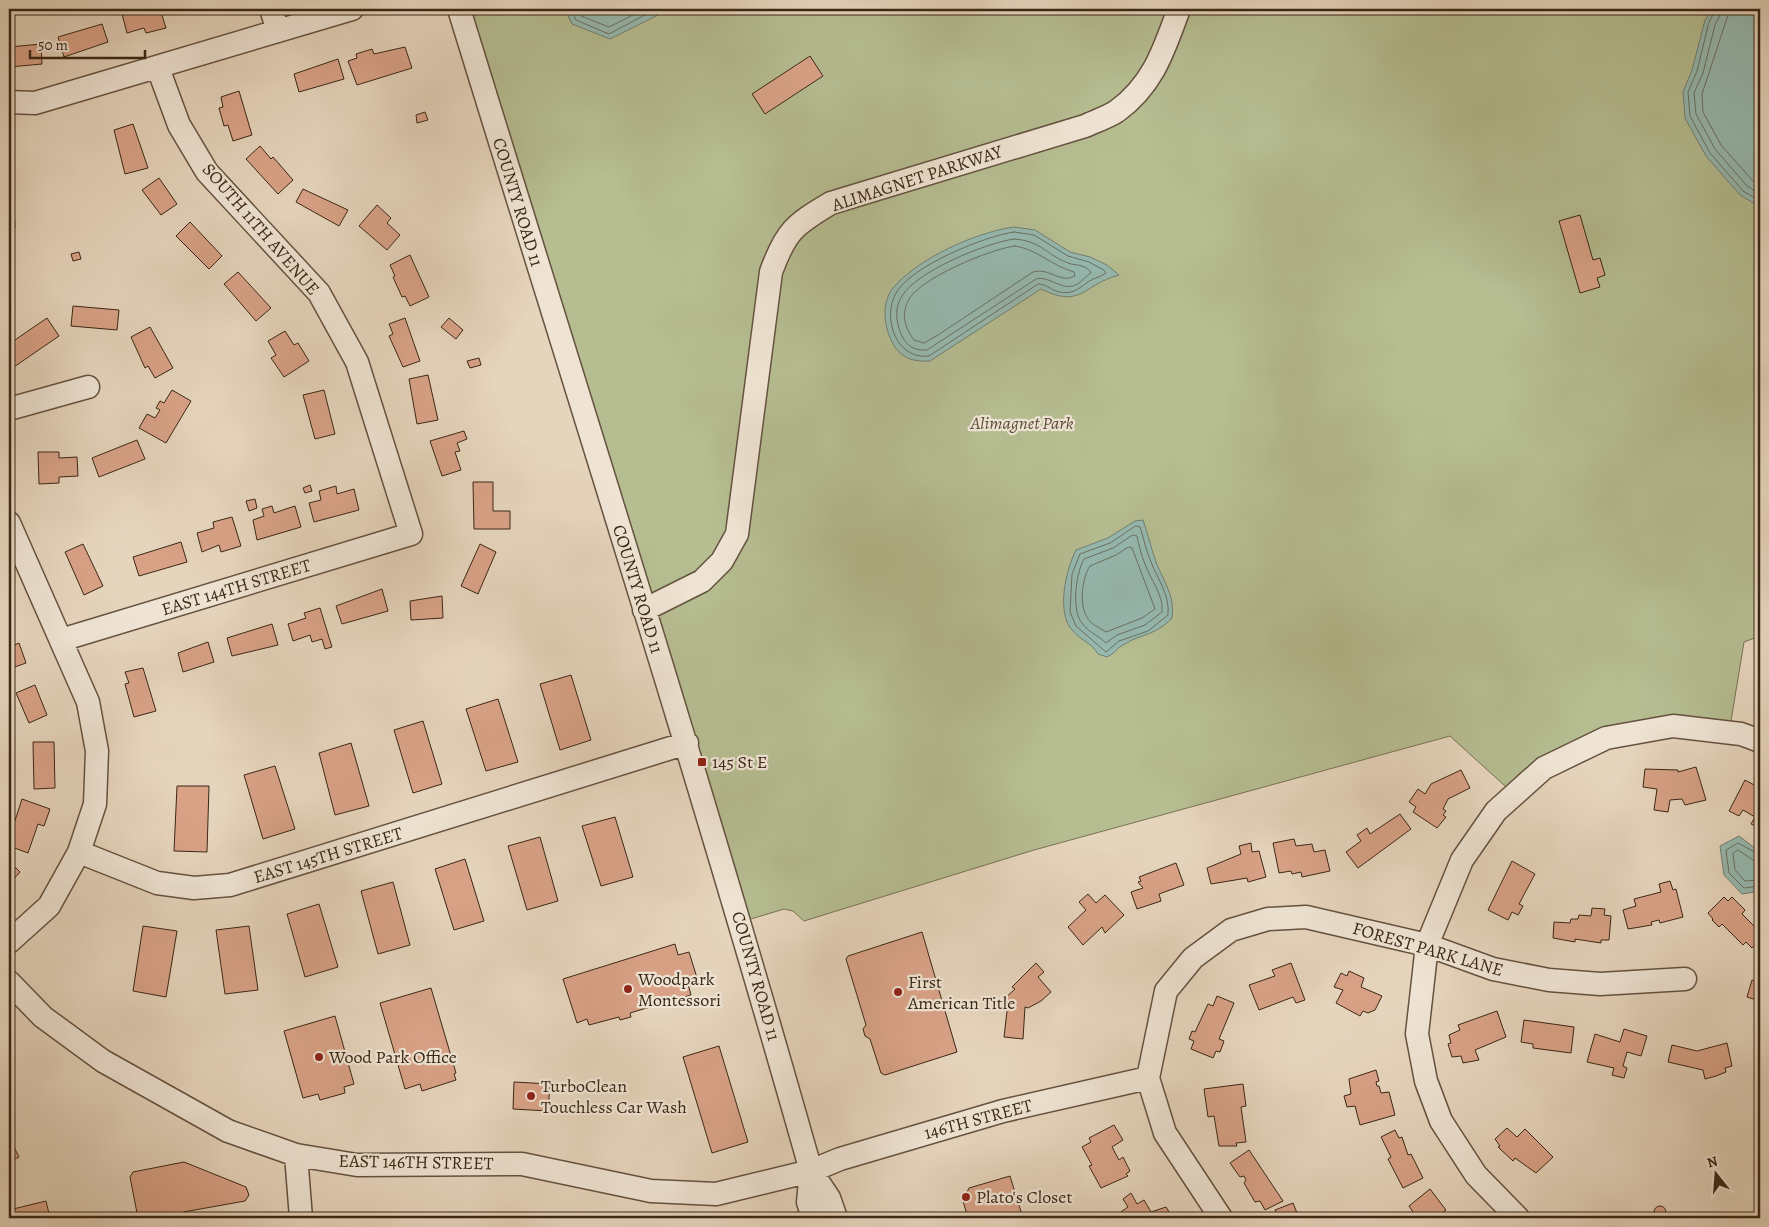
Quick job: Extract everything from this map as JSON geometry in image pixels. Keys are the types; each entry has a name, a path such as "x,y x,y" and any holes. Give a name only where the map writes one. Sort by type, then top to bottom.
{"street":[{"path":"271,9 278,31"},
{"path":"9,102 35,103 352,9"},
{"name":"COUNTY ROAD 11","path":"459,9 644,610 687,743 741,922 811,1171 829,1198 836,1218"},
{"name":"ALIMAGNET PARKWAY","path":"644,610 702,581 722,561 737,534 772,272 781,245 800,222 831,203 1085,126 1116,112 1141,90 1146,83 1164,52 1179,9"},
{"name":"SOUTH 11TH AVENUE","path":"158,68 179,125 207,172 319,293 357,362 411,534"},
{"path":"9,408 88,387"},
{"path":"9,523 88,702 97,751 95,804 79,852 49,906 9,942"},
{"name":"EAST 144TH STREET","path":"61,640 411,534"},
{"path":"1518,1218 1476,1175 1441,1121 1426,1081 1417,1034 1426,945 1462,860 1496,811 1544,768 1606,738 1673,726 1741,734 1760,741"},
{"name":"EAST 145TH STREET","path":"79,852 157,883 194,888 230,885 687,743"},
{"name":"FOREST PARK LANE","path":"1148,1078 1166,991 1193,958 1231,930 1268,919 1306,917 1426,945 1493,969 1549,980 1600,984 1685,980"},
{"name":"EAST 146TH STREET","path":"9,982 43,1017 102,1061 228,1131 296,1155 357,1165 522,1164 651,1191 716,1194 811,1171"},
{"path":"1148,1078 1165,1133 1221,1218"},
{"name":"146TH STREET","path":"811,1171 840,1159 1002,1111 1148,1078"},
{"path":"296,1155 301,1218"},
{"name":"COUNTY ROAD 11","path":"811,1171 808,1202 813,1218"}],"green space":[{"name":"Alimagnet Park","path":"459,9 565,9 572,24 656,16 664,9 1760,9 1760,636 1744,642 1729,733 1606,738 1515,795 1450,736 1034,850 804,921 793,911 784,909 741,922"}],"water":[{"path":"565,9 664,9 656,16 610,39 572,24"},
{"path":"1713,9 1760,9 1760,207 1740,195 1706,156 1685,118 1683,92 1692,70 1705,20"},
{"path":"1014,227 1035,230 1070,252 1090,257 1107,265 1119,275 1074,296 1055,295 1041,289 930,361 913,360 899,352 892,342 887,329 885,315 885,307 893,288 917,267 949,248 983,234"},
{"path":"1143,520 1156,562 1170,596 1173,610 1172,618 1159,629 1130,641 1107,657 1098,654 1093,647 1072,630 1067,622 1064,613 1066,579 1076,550 1108,538 1135,521"},
{"path":"1739,836 1760,852 1760,891 1742,894 1724,875 1720,846"}],"building":[{"path":"139,9 160,9 166,28 146,33 144,28 127,33 122,14"},
{"path":"102,24 108,42 64,57 58,37"},
{"path":"41,44 42,64 9,67 9,47"},
{"path":"405,47 412,68 357,85 348,61 357,58 356,54 372,49 374,54"},
{"path":"810,56 823,76 765,114 752,94"},
{"path":"338,59 344,79 299,92 294,74"},
{"path":"239,91 252,135 233,141 228,125 224,126 219,108 223,107 221,97"},
{"path":"425,112 428,120 417,123 416,115"},
{"path":"133,124 148,168 125,174 114,130"},
{"path":"260,146 271,159 273,157 293,180 278,194 246,159"},
{"path":"159,178 177,204 161,215 142,190"},
{"path":"303,189 348,210 339,226 296,202"},
{"path":"377,205 391,218 387,223 400,235 387,250 359,226"},
{"path":"9,209 14,209 15,228 9,229"},
{"path":"1580,215 1593,260 1600,258 1605,275 1597,278 1600,287 1580,293 1559,221"},
{"path":"190,222 222,256 209,269 176,236"},
{"path":"79,252 81,259 73,261 71,254"},
{"path":"410,255 429,297 410,306 405,296 402,297 390,265"},
{"path":"9,269 12,269 14,300 9,301"},
{"path":"238,272 271,308 256,321 224,284"},
{"path":"73,306 119,310 117,330 71,326"},
{"path":"47,318 59,336 11,369 9,365 9,344"},
{"path":"405,318 420,361 403,367 389,336 393,334 389,324"},
{"path":"449,318 463,330 456,339 441,327"},
{"path":"150,327 173,368 155,378 148,366 145,368 131,337"},
{"path":"285,331 294,345 298,343 309,361 284,377 271,358 276,355 268,341"},
{"path":"479,358 481,365 470,368 467,361"},
{"path":"428,375 438,420 417,424 409,379"},
{"path":"172,390 191,401 166,443 139,428 147,414 155,418 160,410 156,408 160,401 164,403"},
{"path":"324,390 335,434 315,439 303,395"},
{"path":"464,431 467,439 457,443 460,451 455,452 461,470 442,476 430,441"},
{"path":"137,440 145,459 99,477 92,458"},
{"path":"38,452 59,452 59,458 77,457 78,476 59,477 59,483 39,484"},
{"path":"473,482 493,482 493,511 510,511 510,529 474,529"},
{"path":"310,485 312,491 305,493 303,488"},
{"path":"336,486 337,494 354,489 359,510 314,522 309,503 321,500 319,491"},
{"path":"255,499 257,508 249,511 246,501"},
{"path":"272,506 274,513 295,506 301,527 257,540 253,520 264,516 262,509"},
{"path":"232,517 241,546 221,552 219,545 202,552 197,533 214,528 213,522"},
{"path":"181,542 187,562 139,576 133,557"},
{"path":"83,544 103,586 84,595 65,552"},
{"path":"480,544 496,552 478,594 461,586"},
{"path":"382,589 388,611 342,624 336,606"},
{"path":"442,596 443,618 411,620 410,601"},
{"path":"320,608 332,647 325,649 322,639 312,642 310,635 293,641 288,624 306,618 304,613"},
{"path":"272,624 278,645 232,656 227,638"},
{"path":"9,637 12,646 19,643 26,663 9,669"},
{"path":"208,642 214,662 183,672 178,653"},
{"path":"143,668 156,711 134,717 125,684 129,683 125,672"},
{"path":"571,675 591,740 560,750 540,684"},
{"path":"35,685 47,715 29,723 16,693"},
{"path":"498,699 518,762 486,771 466,709"},
{"path":"423,721 442,784 413,793 394,730"},
{"path":"33,742 54,742 55,788 34,789"},
{"path":"351,743 369,806 335,815 319,753"},
{"path":"275,766 295,829 263,839 244,775"},
{"path":"1696,767 1706,800 1685,805 1682,799 1670,800 1668,812 1654,810 1657,789 1643,787 1645,769 1678,770 1678,772"},
{"path":"1461,770 1470,788 1448,799 1443,809 1446,811 1443,815 1446,817 1437,828 1413,812 1416,807 1409,802 1418,789 1425,794 1431,784"},
{"path":"1745,780 1756,786 1758,783 1760,784 1760,828 1751,824 1755,817 1743,810 1739,816 1729,811"},
{"path":"177,786 209,786 207,852 174,851"},
{"path":"22,799 50,809 44,826 38,824 28,853 9,846 9,839"},
{"path":"1400,814 1411,829 1358,868 1346,852 1361,841 1357,835 1367,828 1370,834"},
{"path":"615,817 633,877 601,886 582,826"},
{"path":"540,837 558,901 527,910 508,846"},
{"path":"1294,839 1296,846 1312,844 1314,852 1325,850 1330,871 1302,877 1301,872 1292,874 1291,871 1279,873 1273,843"},
{"path":"1251,843 1252,852 1259,851 1266,877 1248,882 1247,878 1211,884 1207,868 1241,854 1239,846"},
{"path":"465,859 484,921 454,930 435,869"},
{"path":"9,861 20,872 9,884"},
{"path":"1512,861 1535,874 1519,904 1523,906 1518,915 1512,912 1508,920 1488,910"},
{"path":"1176,863 1184,885 1159,894 1161,901 1137,909 1131,892 1143,888 1138,882 1141,881 1139,877"},
{"path":"1670,881 1673,890 1676,889 1683,917 1660,923 1659,920 1651,922 1652,925 1628,929 1623,910 1636,906 1634,899 1661,892 1659,884"},
{"path":"393,882 410,945 378,954 361,891"},
{"path":"1088,894 1096,903 1105,895 1124,915 1105,933 1102,927 1083,945 1068,927 1086,910 1079,902"},
{"path":"1724,897 1728,901 1732,897 1745,910 1742,914 1760,932 1760,940 1752,948 1746,942 1743,945 1722,924 1719,927 1708,913"},
{"path":"319,904 338,967 305,977 287,914"},
{"path":"1592,908 1605,909 1604,915 1611,916 1609,940 1601,940 1601,943 1575,939 1575,942 1553,938 1554,922 1570,923 1571,919 1578,919 1579,915 1591,916"},
{"path":"143,926 177,931 166,997 133,991"},
{"path":"249,926 258,990 225,994 216,930"},
{"name":"First American Title","path":"922,932 957,1052 885,1075 881,1073 870,1039 865,1036 863,1029 866,1025 846,959 848,956"},
{"name":"Woodpark Montessori","path":"675,944 678,955 689,952 698,981 688,984 691,995 684,997 685,1001 674,1004 673,1000 630,1013 631,1017 620,1020 619,1017 589,1025 587,1019 577,1023 563,979"},
{"path":"1036,963 1044,972 1038,977 1051,992 1041,1001 1028,1008 1025,1007 1023,1039 1004,1037 1008,1003 1004,999 1015,989 1012,987"},
{"path":"1291,963 1305,1000 1296,1003 1293,997 1259,1010 1249,985 1275,976 1272,970"},
{"path":"1349,971 1364,978 1361,987 1382,996 1375,1010 1368,1013 1363,1011 1360,1016 1336,1003 1343,990 1334,987 1341,973 1347,976"},
{"path":"1757,974 1760,974 1760,1001 1747,997 1752,980 1755,981"},
{"path":"431,988 456,1073 454,1074 456,1080 422,1091 420,1084 405,1089 380,1003"},
{"path":"1217,996 1234,1003 1219,1039 1224,1041 1220,1052 1216,1051 1213,1058 1191,1049 1194,1041 1189,1039 1192,1031 1195,1032 1208,1004 1213,1006"},
{"path":"1497,1011 1506,1037 1475,1050 1479,1060 1463,1063 1461,1056 1452,1057 1448,1044 1451,1043 1449,1035 1460,1030 1458,1025"},
{"name":"Wood Park Office","path":"335,1016 354,1084 344,1087 345,1093 320,1100 318,1094 303,1098 284,1031"},
{"path":"1524,1020 1574,1027 1571,1053 1533,1048 1533,1044 1521,1042"},
{"path":"1624,1029 1647,1036 1641,1056 1627,1052 1623,1066 1627,1068 1624,1078 1612,1075 1614,1068 1587,1062 1595,1034 1620,1042"},
{"path":"1727,1043 1732,1066 1725,1068 1726,1072 1716,1076 1705,1079 1703,1070 1668,1062 1672,1045 1697,1051"},
{"path":"719,1046 748,1142 712,1153 683,1057"},
{"path":"1376,1070 1379,1081 1376,1082 1377,1086 1379,1086 1381,1093 1389,1092 1395,1115 1360,1125 1355,1106 1347,1107 1344,1096 1351,1094 1349,1079"},
{"name":"TurboClean Touchless Car Wash","path":"514,1082 550,1084 548,1111 513,1109"},
{"path":"1243,1084 1246,1106 1241,1107 1246,1142 1236,1143 1237,1146 1219,1146 1214,1116 1208,1117 1204,1089"},
{"path":"1114,1125 1123,1140 1112,1147 1119,1160 1123,1157 1130,1171 1126,1174 1128,1176 1101,1188 1089,1166 1092,1165 1082,1147 1091,1142 1089,1138"},
{"path":"1507,1128 1517,1137 1525,1129 1553,1157 1536,1173 1515,1158 1513,1161 1498,1147 1500,1146 1495,1139"},
{"path":"1395,1130 1399,1138 1402,1137 1408,1155 1411,1154 1423,1178 1403,1188 1388,1159 1391,1157 1381,1137"},
{"path":"9,1137 19,1157 9,1162"},
{"path":"1249,1150 1283,1201 1265,1210 1260,1201 1255,1202 1244,1183 1246,1180 1244,1176 1240,1177 1230,1163"},
{"path":"184,1162 246,1187 249,1195 245,1201 150,1218 138,1218 130,1177 133,1172"},
{"path":"1010,1176 1023,1218 968,1218 963,1201 969,1188"},
{"path":"1430,1189 1446,1210 1442,1213 1446,1218 1417,1218 1409,1206"},
{"path":"1131,1193 1137,1204 1144,1200 1151,1212 1166,1207 1173,1218 1120,1218 1118,1214 1128,1207 1123,1199"},
{"path":"46,1201 50,1218 9,1218 9,1210"},
{"path":"1293,1203 1299,1218 1278,1218 1275,1210"},
{"path":"1658,1206 1662,1206 1666,1212 1662,1218 1658,1218 1654,1214 1654,1210"}],"place":[{"name":"145 St E","path":"702,762"},
{"name":"Woodpark Montessori","path":"628,989"},
{"name":"First American Title","path":"898,992"},
{"name":"Wood Park Office","path":"319,1057"},
{"name":"TurboClean Touchless Car Wash","path":"531,1096"},
{"name":"Plato's Closet","path":"966,1197"}]}
